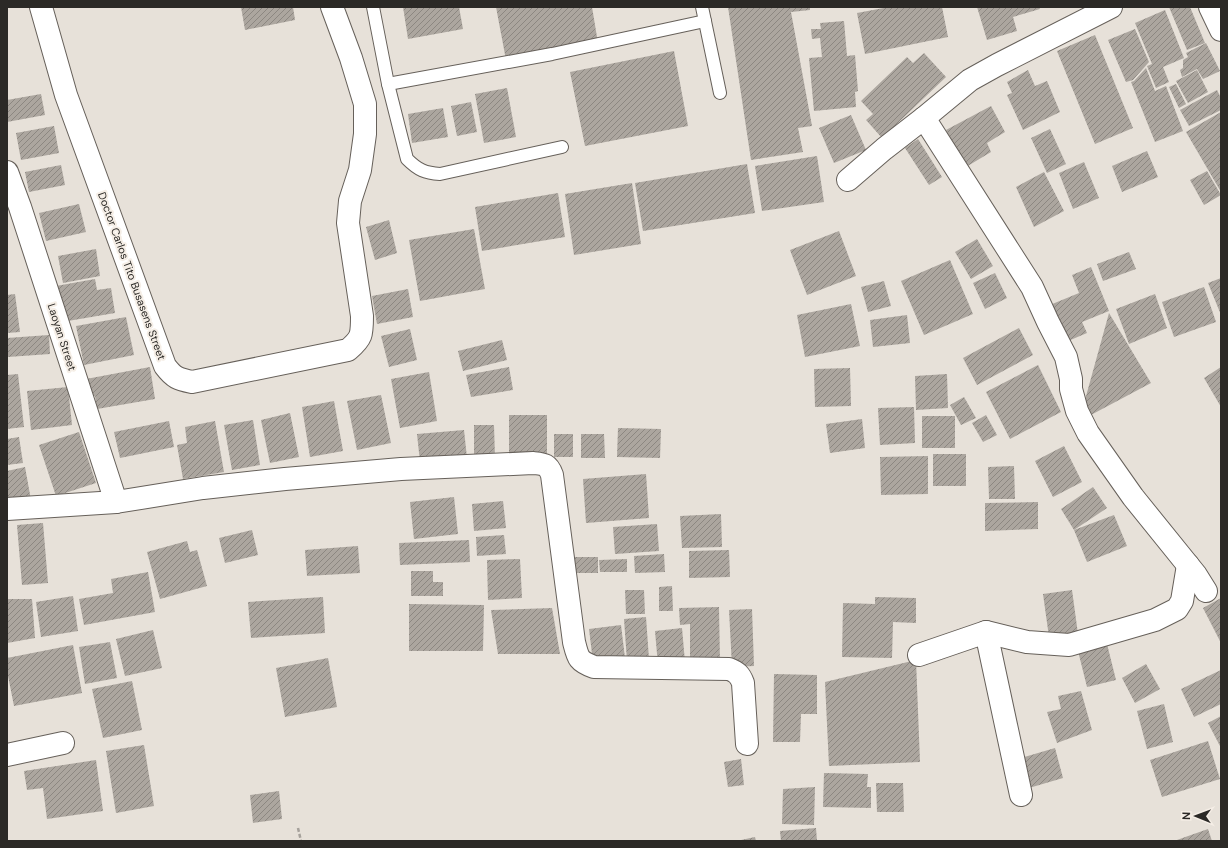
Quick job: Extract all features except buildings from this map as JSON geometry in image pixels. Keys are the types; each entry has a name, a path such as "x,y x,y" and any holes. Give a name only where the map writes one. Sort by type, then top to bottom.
{"street":[{"name":"Doctor Carlos Tito Busasens Street","path":"41,7 66,95 165,366 172,375 180,380 192,382 348,350 358,341 362,330 362,316 348,223 350,201 360,170 366,134 365,104 351,58 332,7"},
{"path":"848,180 970,80 997,64 1111,7"},
{"path":"1210,7 1221,30"},
{"path":"924,118 1032,287 1066,357 1071,379 1071,390 1077,411 1088,433 1133,496 1188,565 1206,591"},
{"name":"Laoyan Street","path":"7,172 20,207 116,502"},
{"path":"7,509 116,502 203,488 293,478 401,469 533,463 544,464 549,468 552,475 574,642 578,657 584,663 594,667 729,669 737,672 741,676 743,683 747,744"},
{"path":"919,655 986,632 1027,642 1069,645 1156,620 1177,610 1182,601 1188,565"},
{"path":"986,632 1021,795"},
{"path":"7,755 63,743"}],"lane":[{"path":"373,7 388,84 407,159 415,167 427,173 440,174 562,147"},
{"path":"702,7 720,92"},
{"path":"388,84 552,54 705,21"}],"path":[{"path":"298,828 300,841"}]}
